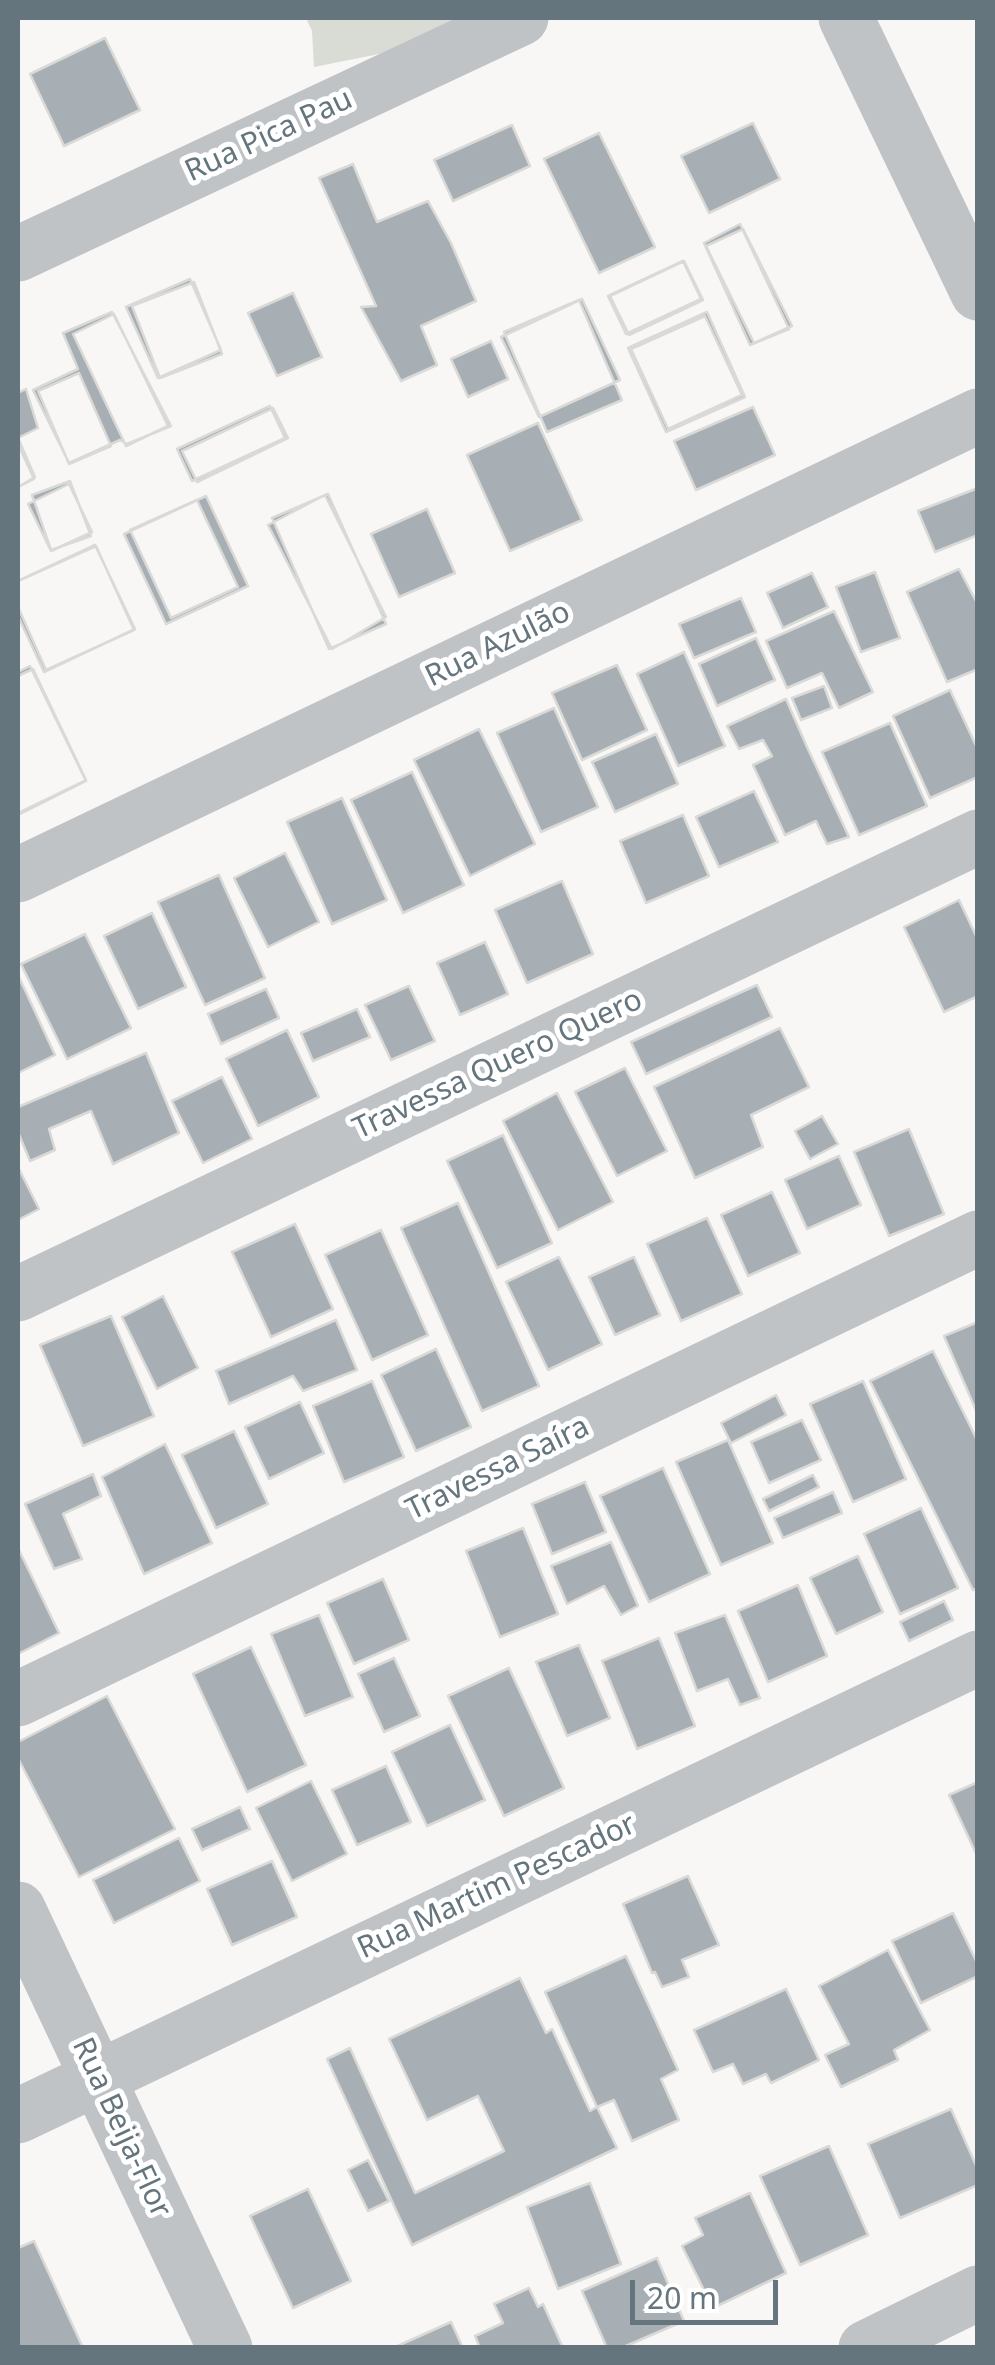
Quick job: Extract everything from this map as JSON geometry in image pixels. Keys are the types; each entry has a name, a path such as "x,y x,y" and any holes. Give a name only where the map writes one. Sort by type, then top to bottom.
{"street":[{"name":"Rua Pica Pau","path":"18,254 521,18"},
{"path":"846,18 978,293"},
{"name":"Rua Azulão","path":"18,875 978,416"},
{"name":"Travessa Quero Quero","path":"18,1294 978,837"},
{"name":"Travessa Saíra","path":"18,1699 978,1238"},
{"name":"Rua Martim Pescador","path":"18,2116 978,1658"},
{"name":"Rua Beija-Flor","path":"18,1908 225,2348"},
{"path":"866,2348 978,2293"}],"shaded area":[{"path":"306,18 480,18 384,53 314,67 312,31"}],"building":[{"path":"105,38 140,110 64,146 30,74"},
{"path":"753,123 780,179 709,213 681,156"},
{"path":"512,125 530,166 453,201 434,160"},
{"path":"599,133 655,247 599,273 544,159"},
{"path":"353,164 377,222 428,201 476,301 421,326 437,365 401,381 361,307 376,306 319,178"},
{"path":"740,224 789,329 750,345 704,243"},
{"path":"743,229 792,326 754,343 706,246"},
{"path":"683,261 701,299 626,334 608,296"},
{"path":"684,261 703,300 629,335 610,296"},
{"path":"190,279 221,350 158,378 126,307"},
{"path":"194,282 222,354 160,378 132,306"},
{"path":"293,293 322,357 277,376 248,313"},
{"path":"582,299 620,380 539,417 501,337"},
{"path":"579,300 622,400 547,432 504,332"},
{"path":"112,312 171,426 127,444 120,440 69,463 33,390 78,369 63,333"},
{"path":"707,312 745,397 666,432 628,348"},
{"path":"114,314 168,426 126,446 73,334"},
{"path":"705,316 742,395 668,429 631,349"},
{"path":"491,341 508,379 468,397 451,359"},
{"path":"79,373 111,446 69,464 38,391"},
{"path":"26,389 38,428 18,438 18,393"},
{"path":"270,406 285,438 192,481 177,449"},
{"path":"753,407 775,455 696,490 674,441"},
{"path":"273,408 288,438 197,482 182,451"},
{"path":"538,423 582,520 510,551 467,455"},
{"path":"18,438 35,477 18,487"},
{"path":"18,444 34,479 18,487"},
{"path":"70,481 91,536 51,550 32,495"},
{"path":"69,484 92,532 51,551 28,504"},
{"path":"978,488 978,535 935,552 918,511"},
{"path":"328,494 386,624 329,649 272,518"},
{"path":"325,495 386,617 332,649 268,525"},
{"path":"206,496 248,586 166,624 124,534"},
{"path":"197,500 238,587 171,618 130,530"},
{"path":"427,509 455,573 399,597 371,534"},
{"path":"95,545 135,629 44,672 18,616 18,581"},
{"path":"96,546 134,630 46,670 18,607 18,581"},
{"path":"959,569 978,605 978,669 947,682 907,592"},
{"path":"875,572 900,638 861,652 836,587"},
{"path":"812,573 828,607 783,628 767,593"},
{"path":"741,598 756,632 694,658 679,624"},
{"path":"834,611 873,692 839,708 822,673 787,688 766,641"},
{"path":"756,638 775,680 717,706 699,664"},
{"path":"684,652 725,746 678,766 637,674"},
{"path":"617,665 647,730 582,760 552,693"},
{"path":"30,666 86,781 18,815 18,672"},
{"path":"33,669 86,780 18,813 18,676"},
{"path":"824,686 832,708 801,720 792,698"},
{"path":"950,690 978,750 978,777 930,798 893,716"},
{"path":"786,699 849,837 827,844 816,821 785,835 753,765 772,756 763,740 739,749 727,726"},
{"path":"554,708 598,807 541,832 497,733"},
{"path":"890,723 927,806 859,835 822,752"},
{"path":"479,729 535,844 470,876 414,760"},
{"path":"656,734 678,784 615,812 592,762"},
{"path":"412,772 464,885 403,913 351,800"},
{"path":"754,791 778,842 719,867 696,817"},
{"path":"342,798 387,900 332,924 287,822"},
{"path":"683,815 709,876 646,903 620,841"},
{"path":"285,853 319,922 268,947 234,878"},
{"path":"219,875 265,978 205,1005 158,902"},
{"path":"562,881 593,954 527,983 495,910"},
{"path":"959,900 978,940 978,996 944,1012 904,927"},
{"path":"152,913 186,987 138,1009 104,936"},
{"path":"85,934 131,1028 67,1059 21,964"},
{"path":"485,942 508,994 460,1015 437,963"},
{"path":"18,975 55,1055 18,1073"},
{"path":"757,985 772,1017 646,1074 631,1042"},
{"path":"409,986 435,1041 391,1060 365,1005"},
{"path":"266,989 279,1018 221,1044 208,1014"},
{"path":"357,1009 370,1037 313,1061 301,1033"},
{"path":"780,1028 809,1087 751,1115 763,1147 695,1178 654,1087"},
{"path":"287,1030 319,1097 258,1126 226,1059"},
{"path":"146,1053 179,1133 113,1164 91,1111 49,1129 55,1150 30,1161 18,1132 18,1107"},
{"path":"625,1068 667,1151 617,1176 575,1092"},
{"path":"222,1077 252,1139 203,1163 172,1101"},
{"path":"557,1093 613,1202 558,1230 503,1121"},
{"path":"822,1116 838,1144 810,1159 795,1131"},
{"path":"909,1129 944,1214 889,1236 854,1152"},
{"path":"503,1135 552,1243 497,1268 447,1161"},
{"path":"839,1156 861,1205 807,1229 785,1180"},
{"path":"18,1167 39,1209 18,1220"},
{"path":"772,1192 800,1253 748,1276 721,1215"},
{"path":"458,1203 539,1386 482,1411 401,1228"},
{"path":"707,1218 742,1294 681,1321 647,1244"},
{"path":"295,1224 333,1309 271,1337 232,1252"},
{"path":"381,1230 428,1335 372,1360 325,1255"},
{"path":"559,1257 602,1344 548,1370 506,1282"},
{"path":"634,1257 660,1315 615,1335 589,1277"},
{"path":"163,1296 198,1368 157,1389 122,1317"},
{"path":"111,1316 154,1416 83,1446 40,1345"},
{"path":"336,1320 357,1370 303,1391 293,1376 229,1404 216,1371"},
{"path":"978,1322 978,1415 944,1336"},
{"path":"436,1349 471,1427 416,1451 381,1375"},
{"path":"933,1351 978,1442 978,1588 973,1590 870,1381"},
{"path":"372,1381 404,1457 344,1482 313,1406"},
{"path":"863,1381 906,1479 853,1502 810,1404"},
{"path":"776,1395 786,1415 731,1443 721,1423"},
{"path":"300,1402 324,1453 269,1479 245,1427"},
{"path":"802,1420 821,1460 769,1483 751,1442"},
{"path":"234,1431 268,1504 216,1528 182,1455"},
{"path":"728,1440 773,1543 721,1565 676,1462"},
{"path":"165,1444 212,1543 144,1574 102,1477"},
{"path":"663,1468 710,1574 649,1602 600,1496"},
{"path":"93,1474 101,1496 63,1514 82,1559 54,1569 25,1504"},
{"path":"813,1475 819,1487 769,1511 763,1499"},
{"path":"585,1482 606,1532 552,1554 532,1504"},
{"path":"833,1492 842,1513 783,1538 774,1518"},
{"path":"921,1508 958,1588 900,1614 864,1534"},
{"path":"523,1528 558,1614 500,1637 466,1551"},
{"path":"611,1542 638,1606 621,1615 604,1586 567,1604 551,1566"},
{"path":"18,1548 59,1633 18,1654"},
{"path":"858,1556 883,1612 836,1634 810,1578"},
{"path":"383,1579 409,1640 354,1664 327,1603"},
{"path":"798,1585 827,1656 768,1682 738,1611"},
{"path":"944,1601 953,1620 909,1641 900,1622"},
{"path":"319,1615 353,1697 305,1716 271,1634"},
{"path":"725,1615 760,1698 740,1705 728,1679 697,1691 675,1633"},
{"path":"659,1638 695,1726 637,1749 602,1661"},
{"path":"579,1645 610,1718 567,1736 536,1662"},
{"path":"251,1647 306,1765 247,1792 193,1674"},
{"path":"394,1658 420,1716 384,1732 358,1674"},
{"path":"509,1668 564,1788 504,1816 448,1696"},
{"path":"107,1696 175,1829 79,1877 18,1758 18,1742"},
{"path":"450,1725 485,1800 427,1826 392,1752"},
{"path":"386,1766 411,1822 357,1845 332,1790"},
{"path":"311,1781 347,1854 292,1881 256,1808"},
{"path":"978,1782 978,1858 949,1795"},
{"path":"240,1807 250,1829 202,1850 192,1829"},
{"path":"179,1838 200,1881 114,1923 93,1880"},
{"path":"272,1861 297,1917 232,1945 207,1889"},
{"path":"688,1876 719,1945 682,1960 689,1977 662,1987 655,1972 652,1973 623,1904"},
{"path":"953,1913 978,1965 978,1976 921,2003 892,1941"},
{"path":"888,1950 930,2030 894,2050 898,2060 841,2087 825,2055 849,2044 819,1986"},
{"path":"626,1956 678,2070 661,2079 679,2120 632,2141 614,2100 597,2107 545,1992"},
{"path":"520,1978 546,2033 552,2029 590,2111 597,2107 617,2148 412,2245 327,2059 350,2048 415,2193 504,2151 478,2096 427,2120 389,2039"},
{"path":"786,1989 819,2060 771,2083 766,2074 743,2084 733,2064 713,2072 694,2030"},
{"path":"951,2109 978,2170 978,2185 900,2218 868,2144"},
{"path":"829,2146 868,2235 800,2265 760,2176"},
{"path":"368,2160 389,2201 368,2211 348,2170"},
{"path":"590,2183 621,2264 558,2289 527,2207"},
{"path":"308,2189 351,2281 293,2308 250,2216"},
{"path":"750,2193 786,2273 713,2308 682,2246 703,2235 695,2218"},
{"path":"34,2241 83,2348 18,2348 18,2248"},
{"path":"657,2258 684,2321 621,2348 607,2348 582,2291"},
{"path":"529,2288 538,2307 543,2304 563,2348 480,2348 475,2336 503,2323 494,2304"},
{"path":"451,2322 463,2348 393,2348"}]}
